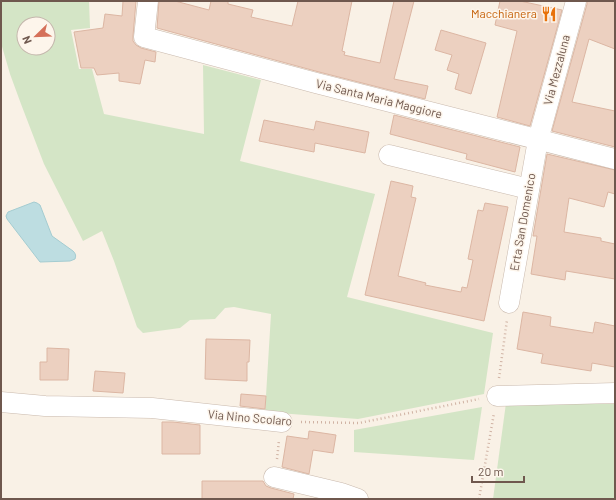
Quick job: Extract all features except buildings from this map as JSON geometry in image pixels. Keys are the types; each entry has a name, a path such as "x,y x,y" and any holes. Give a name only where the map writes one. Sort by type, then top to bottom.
{"street":[{"name":"Via Santa Maria Maggiore","path":"148,1 144,38 615,159"},
{"name":"Via Mezzaluna","path":"538,140 576,1"},
{"name":"Erta San Domenico","path":"509,304 538,140"},
{"path":"389,155 529,190"},
{"path":"497,396 615,393"},
{"name":"Via Nino Scolaro","path":"1,402 45,406 152,408 282,422"},
{"path":"274,477 341,493 358,499"}],"path":[{"name":"Via Nino Scolaro","path":"282,422 359,423 497,396"}],"green space":[{"path":"1,1 89,1 90,28 71,30 79,69 92,69 104,114 204,134 203,65 261,80 240,161 375,194 347,297 493,333 484,394 358,419 265,412 271,314 234,307 225,308 215,319 190,320 180,328 143,333 137,327 102,231 83,241 44,164 10,74 1,43"},
{"path":"506,403 615,404 615,499 493,499"},
{"path":"482,407 474,460 354,452 354,430"}],"water":[{"path":"34,202 40,205 52,236 75,253 75,259 70,261 40,262 7,219 6,216 8,212"}],"place":[{"name":"Macchianera","path":"549,14"}]}
